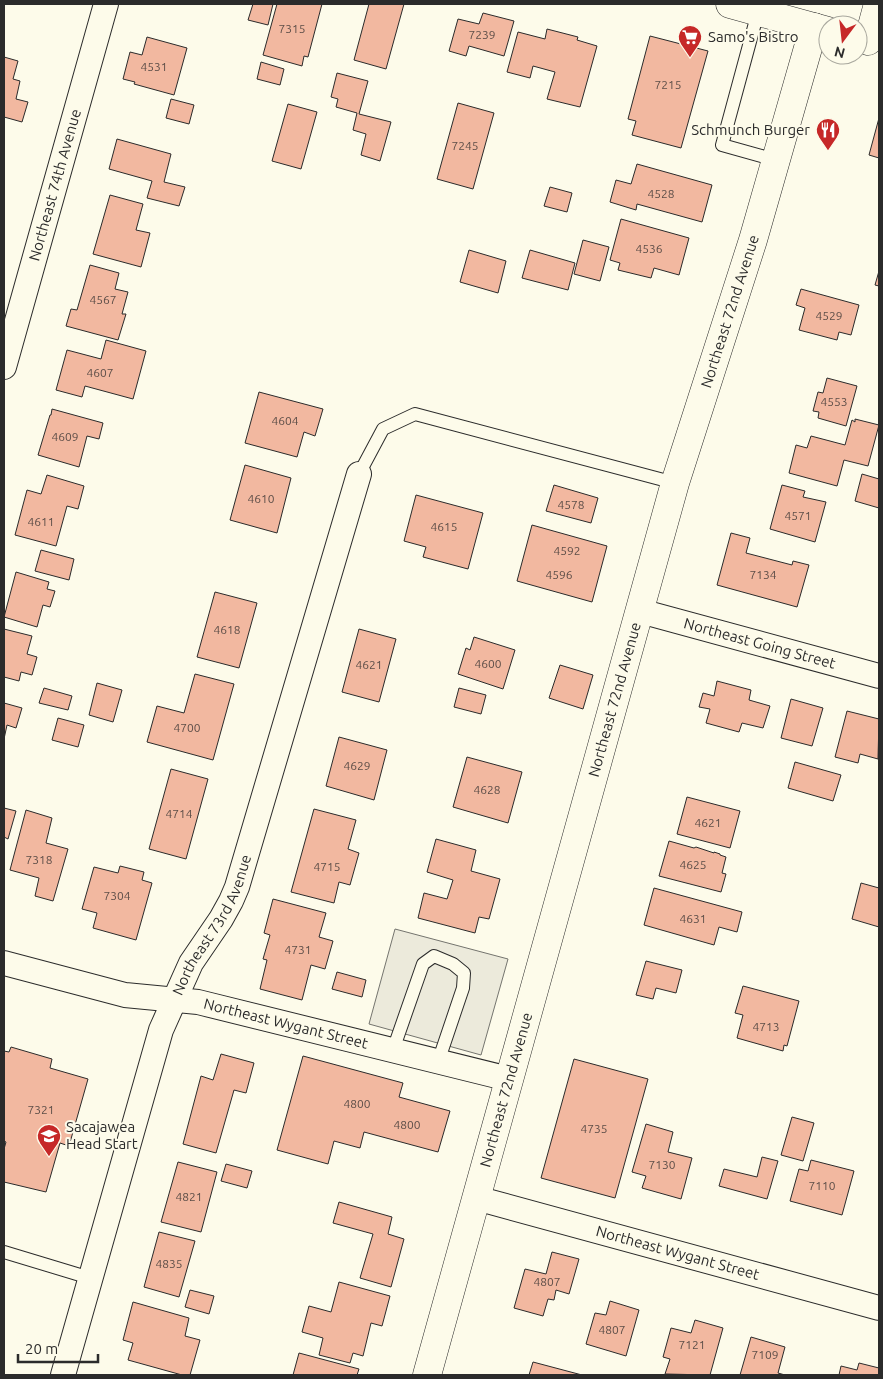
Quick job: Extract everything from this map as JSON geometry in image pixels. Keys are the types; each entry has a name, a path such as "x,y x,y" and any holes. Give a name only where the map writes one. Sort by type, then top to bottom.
{"street":[{"name":"Northeast 74th Avenue","path":"4,366 106,4"},
{"path":"868,41 878,4"},
{"path":"740,6 818,28"},
{"name":"Northeast 72nd Avenue","path":"427,1375 675,483 737,291 776,160 818,38"},
{"name":"Northeast 73rd Avenue","path":"63,1375 161,1030 191,963 221,919 237,886 359,474"},
{"name":"Northeast Going Street","path":"640,611 879,676"},
{"name":"Northeast Wygant Street","path":"4,963 125,995 198,1002 509,1079"},
{"name":"Northeast Wygant Street","path":"476,1198 879,1308"}],"lane":[{"path":"740,6 722,145 776,160"},
{"path":"359,474 383,429 415,414 675,483"},
{"path":"393,1050 423,964 434,956 453,964 464,973 462,988 438,1062"},
{"path":"4,1252 90,1278"}],"shaded area":[{"path":"395,929 508,959 481,1055 369,1024"}],"building":[{"path":"253,4 273,4 268,25 248,20"},
{"path":"277,4 322,4 308,57 304,56 302,66 263,55"},
{"path":"369,4 404,4 386,69 354,60"},
{"path":"483,13 514,21 504,56 469,46 466,56 449,51 458,19 479,24"},
{"path":"547,29 578,37 577,40 597,46 580,107 547,99 555,72 533,66 530,78 507,72 518,32 545,39"},
{"path":"650,36 708,51 681,148 632,135 636,121 628,119"},
{"path":"147,37 187,48 174,95 123,79 130,52 142,55"},
{"path":"4,57 18,61 13,79 20,81 16,99 28,102 22,122 4,117"},
{"path":"261,62 284,69 280,85 257,79"},
{"path":"337,73 368,81 359,114 391,122 380,161 361,155 366,134 353,130 357,113 336,107 338,99 331,97"},
{"path":"171,99 194,105 189,124 166,118"},
{"path":"458,103 494,113 473,189 437,179"},
{"path":"288,104 317,112 301,169 272,161"},
{"path":"879,118 879,158 869,155"},
{"path":"117,139 171,154 164,182 185,187 179,206 147,198 152,181 109,169"},
{"path":"637,164 712,185 702,222 637,204 636,210 610,202 616,180 631,184"},
{"path":"550,187 572,193 567,212 544,206"},
{"path":"110,195 143,204 136,230 150,233 141,267 93,254"},
{"path":"621,219 689,238 679,275 654,268 651,278 618,270 620,263 610,260"},
{"path":"583,240 609,247 600,281 574,274"},
{"path":"469,250 506,261 498,293 460,282"},
{"path":"530,250 575,263 568,290 522,278"},
{"path":"90,265 119,273 115,289 128,292 122,314 126,314 118,340 66,326 71,309 77,310"},
{"path":"879,271 879,286 875,285"},
{"path":"801,289 859,305 851,335 839,332 837,340 799,330 805,308 796,305"},
{"path":"106,340 146,351 133,399 85,386 82,397 56,390 67,350 101,359"},
{"path":"827,378 857,386 846,426 818,418 819,412 813,411 818,392 823,393"},
{"path":"259,392 323,409 315,436 304,432 297,457 245,443"},
{"path":"52,409 103,423 99,439 87,436 79,467 38,455"},
{"path":"855,419 879,425 868,466 844,460 837,486 789,473 796,445 807,448 811,436 845,445 852,420 855,422"},
{"path":"245,465 291,478 277,533 230,520"},
{"path":"862,474 879,479 879,508 855,501"},
{"path":"47,475 84,486 78,509 67,506 56,546 15,535 27,490 41,494"},
{"path":"554,485 598,498 591,523 546,511"},
{"path":"782,485 805,491 803,497 826,502 815,542 770,529"},
{"path":"416,495 483,513 468,569 423,557 426,547 404,541"},
{"path":"532,525 607,546 592,602 517,581"},
{"path":"731,533 750,538 746,553 792,565 793,561 809,565 797,607 717,585"},
{"path":"41,550 74,559 69,580 35,571"},
{"path":"16,572 49,582 47,589 55,591 50,607 43,605 37,627 4,617"},
{"path":"215,592 257,603 239,668 197,657"},
{"path":"4,629 32,636 27,654 37,657 32,675 21,672 19,681 4,677"},
{"path":"359,629 396,639 379,702 342,692"},
{"path":"474,637 515,650 503,689 458,674 466,648 470,650"},
{"path":"560,665 593,675 583,709 549,698"},
{"path":"195,674 234,684 213,760 147,742 157,706 184,713"},
{"path":"717,681 751,690 749,700 770,706 763,728 742,723 739,732 706,723 710,709 699,707 703,693 714,696"},
{"path":"97,683 122,690 113,722 89,715"},
{"path":"44,688 72,696 68,710 39,703"},
{"path":"459,688 486,695 481,714 454,707"},
{"path":"791,699 823,708 812,746 781,738"},
{"path":"4,703 22,708 16,728 7,725 4,739"},
{"path":"847,711 879,719 878,759 860,754 858,763 835,757"},
{"path":"58,718 84,725 78,747 52,740"},
{"path":"339,737 387,750 374,800 326,786"},
{"path":"467,757 522,772 508,823 453,807"},
{"path":"795,762 841,775 833,801 788,788"},
{"path":"171,769 208,779 186,859 149,849"},
{"path":"687,797 740,811 730,848 677,834"},
{"path":"4,808 16,811 8,839 4,837"},
{"path":"314,809 356,820 348,849 359,853 350,885 339,882 334,903 291,892"},
{"path":"26,810 52,818 46,843 68,849 53,901 35,896 39,878 10,870"},
{"path":"436,839 476,850 471,871 500,879 489,919 479,917 475,933 418,918 424,893 447,899 453,880 427,872"},
{"path":"669,841 714,852 726,857 722,873 726,874 721,892 659,876"},
{"path":"120,866 144,872 142,880 152,883 136,940 93,928 97,913 82,909 94,867 118,873"},
{"path":"861,883 879,888 879,927 852,919"},
{"path":"654,888 742,912 737,932 719,927 714,945 644,925"},
{"path":"273,899 326,913 319,937 333,941 325,969 311,965 302,1000 260,989 267,960 263,959 270,935 264,933"},
{"path":"646,961 682,970 676,993 656,988 653,999 636,995"},
{"path":"337,972 366,980 362,997 332,989"},
{"path":"743,986 799,1001 787,1046 784,1045 783,1051 737,1038 743,1015 735,1013"},
{"path":"11,1047 52,1059 50,1068 88,1079 69,1146 60,1143 46,1192 4,1182 4,1149 6,1142 4,1141 4,1051 9,1052"},
{"path":"221,1054 254,1063 246,1093 234,1090 216,1153 183,1144 201,1076 213,1080"},
{"path":"303,1056 403,1083 399,1097 450,1111 438,1152 364,1132 360,1148 334,1141 328,1164 277,1150"},
{"path":"574,1059 648,1079 615,1198 541,1178"},
{"path":"792,1117 814,1123 803,1161 781,1155"},
{"path":"646,1124 673,1132 668,1152 692,1158 681,1199 642,1188 646,1176 632,1172"},
{"path":"762,1157 778,1161 767,1199 719,1186 724,1169 757,1177"},
{"path":"811,1160 854,1171 842,1215 790,1201 799,1169 808,1171"},
{"path":"178,1162 217,1172 201,1232 161,1222"},
{"path":"226,1164 252,1171 247,1188 221,1181"},
{"path":"339,1202 392,1217 388,1234 404,1239 391,1287 360,1278 373,1234 333,1223"},
{"path":"159,1232 195,1241 179,1297 144,1287"},
{"path":"552,1252 579,1259 569,1294 556,1290 554,1300 548,1299 543,1316 514,1308 525,1269 546,1274"},
{"path":"339,1282 390,1296 382,1326 371,1323 363,1356 353,1353 350,1363 319,1355 323,1338 302,1332 309,1306 331,1312"},
{"path":"190,1290 214,1296 209,1314 185,1307"},
{"path":"610,1301 639,1310 626,1356 586,1344 595,1313 606,1315"},
{"path":"133,1302 189,1318 185,1336 200,1340 190,1375 182,1375 128,1360 133,1343 123,1340"},
{"path":"695,1320 723,1328 710,1375 665,1374 670,1359 663,1357 671,1328 691,1333"},
{"path":"751,1337 785,1347 778,1373 785,1375 740,1375"},
{"path":"299,1353 359,1369 357,1375 293,1375"},
{"path":"533,1362 582,1375 529,1375"},
{"path":"859,1363 879,1368 879,1375 839,1375 841,1366 857,1370"}],"place":[{"name":"Samo's Bistro","path":"690,58"},
{"name":"Schmunch Burger","path":"828,151"},
{"name":"Sacajawea Head Start","path":"49,1157"}]}
